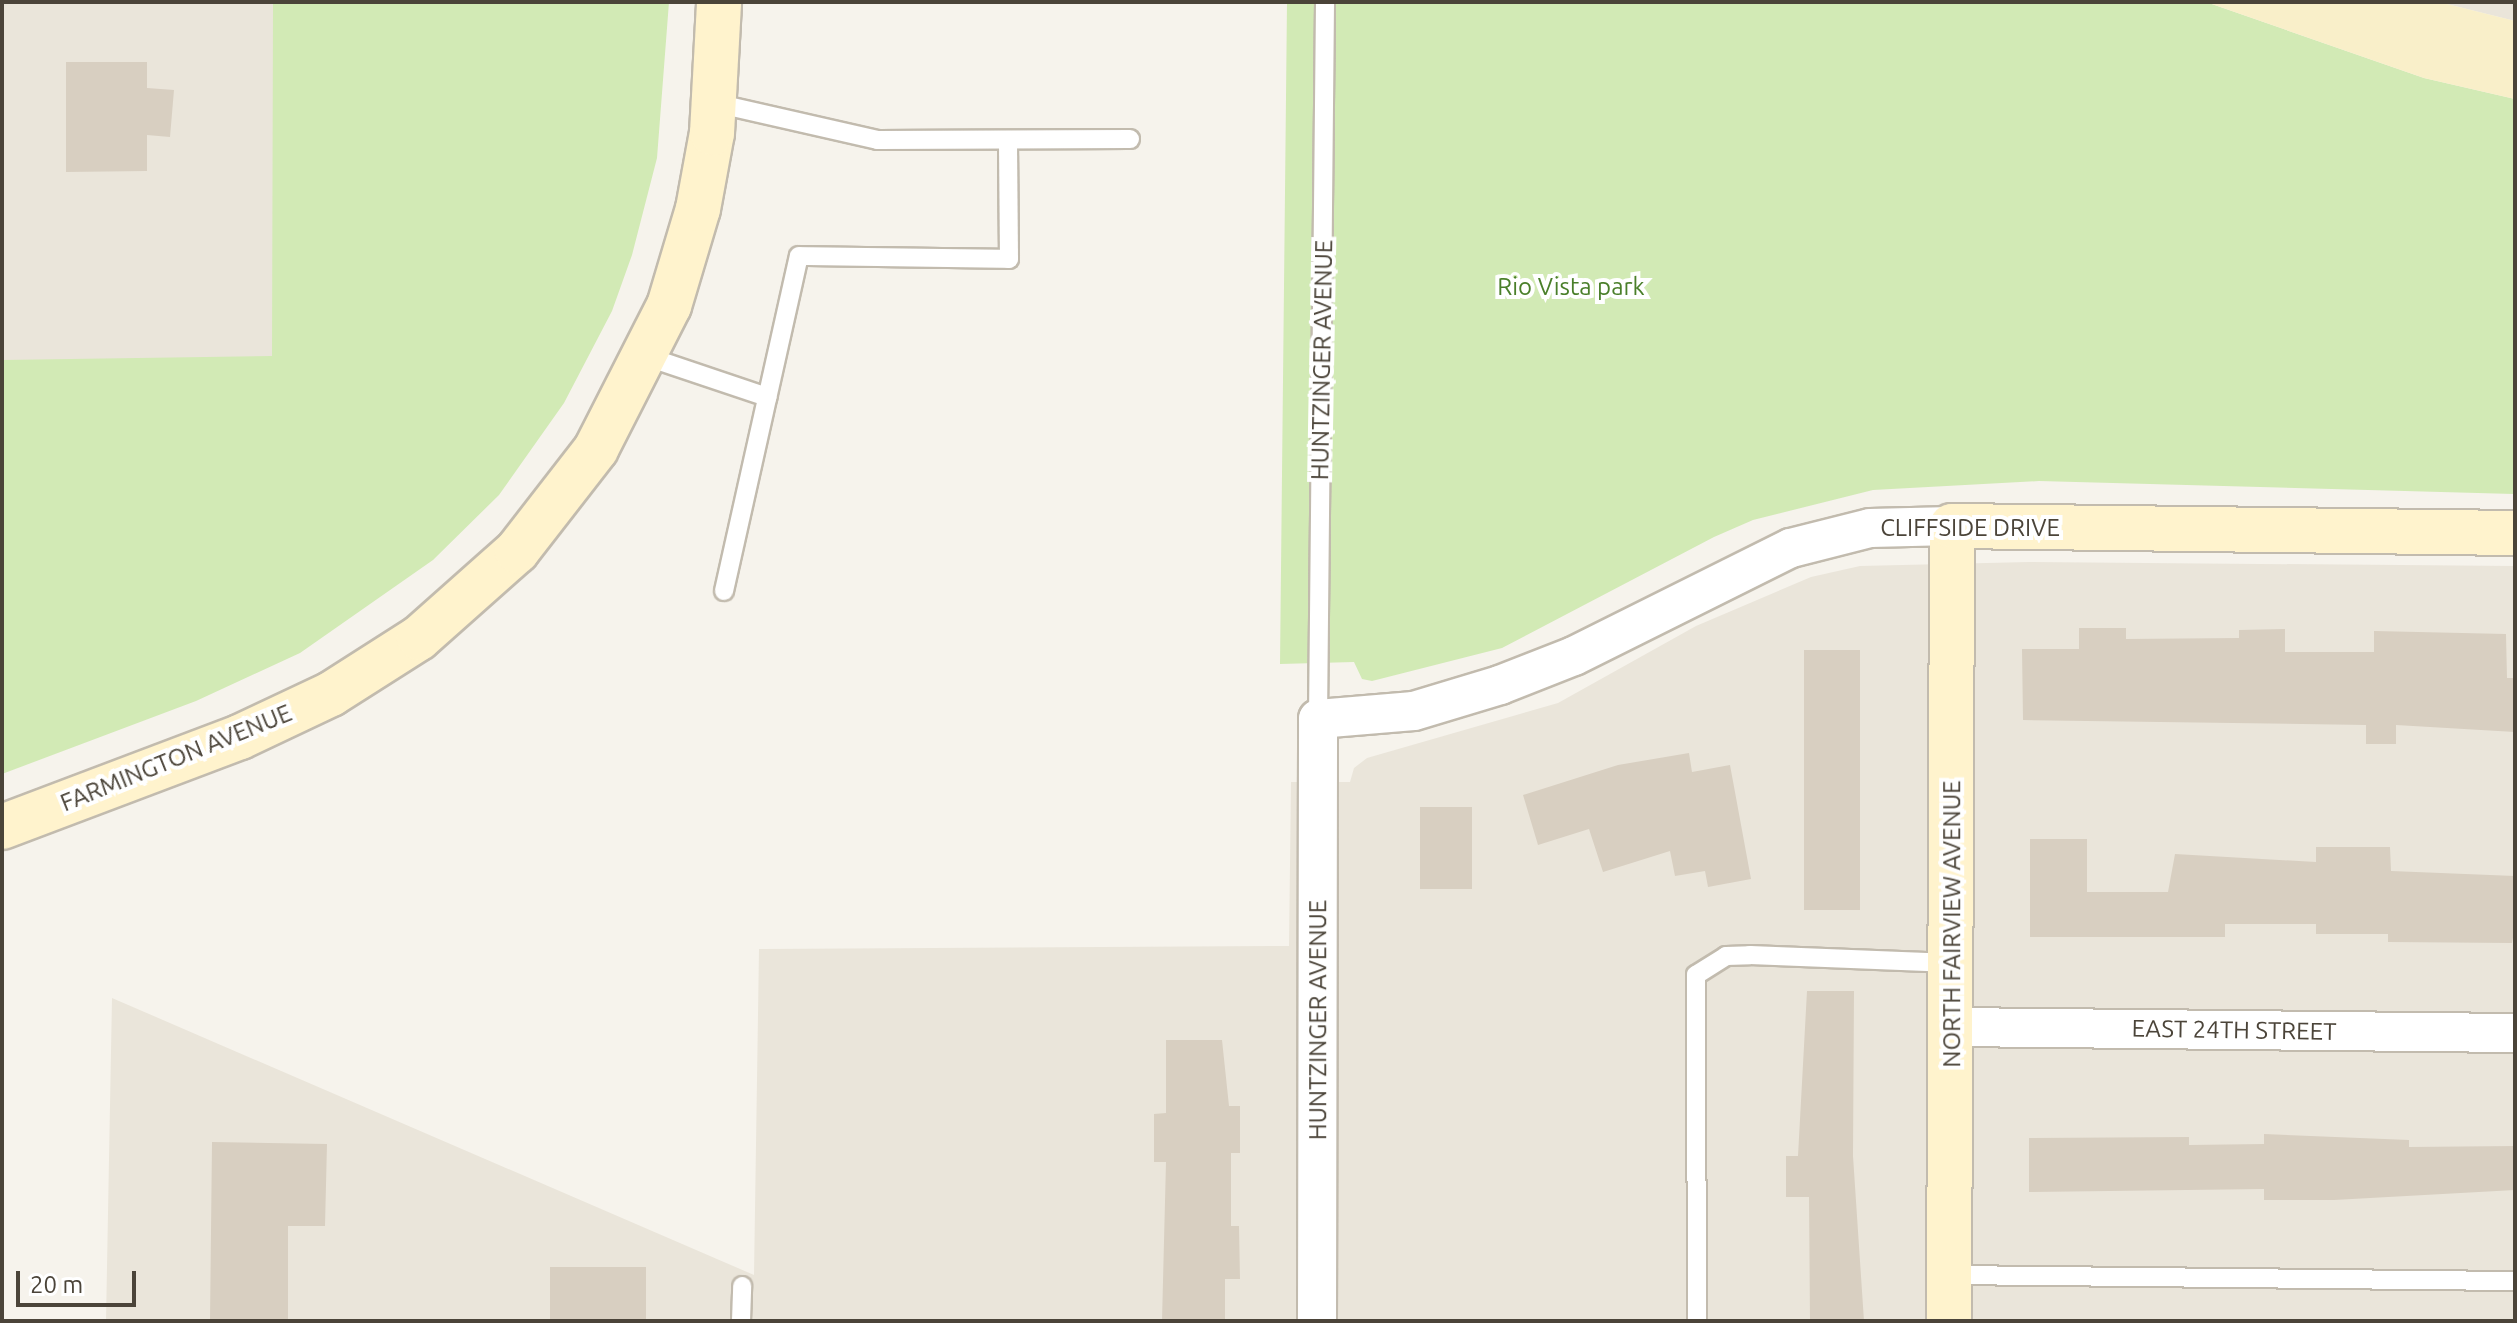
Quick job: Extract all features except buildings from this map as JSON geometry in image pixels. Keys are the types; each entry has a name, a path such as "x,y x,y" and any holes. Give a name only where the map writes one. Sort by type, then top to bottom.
{"street":[{"name":"FARMINGTON AVENUE","path":"2,827 240,737 331,694 419,638 492,578 548,515 596,449 648,357 698,209 715,103 719,2"},
{"name":"CLIFFSIDE DRIVE","path":"1318,719 1399,713 1500,685 1574,656 1791,548 1870,528 1952,526 2515,533"},
{"name":"NORTH FAIRVIEW AVENUE","path":"1949,1321 1952,526"},
{"name":"HUNTZINGER AVENUE","path":"1317,1321 1318,719"},
{"name":"EAST 24TH STREET","path":"1952,1027 2515,1033"}],"lane":[{"name":"HUNTZINGER AVENUE","path":"1318,719 1325,2"},
{"path":"715,103 878,140 1130,139"},
{"path":"724,591 799,256 1009,259 1008,141"},
{"path":"648,357 767,397"},
{"path":"1697,1321 1696,975 1726,956 1952,963"},
{"path":"1949,1275 2515,1281"},
{"path":"741,1321 742,1286"}],"shaded area":[{"path":"2,2 273,2 273,360 2,360"},
{"path":"2439,2 2515,2 2515,21"},
{"path":"2029,562 2515,566 2515,1321 106,1321 112,998 754,1275 759,949 1289,946 1291,782 1350,782 1354,768 1367,758 1558,703 1696,626 1811,577 1860,566"}],"green space":[{"path":"273,2 669,2 657,158 632,255 612,311 564,403 499,495 433,560 300,653 196,701 2,774 2,360 272,356"},
{"name":"Rio Vista park","path":"1287,2 2206,2 2424,78 2515,99 2514,494 2039,481 1873,490 1753,520 1714,537 1502,648 1372,681 1362,679 1354,662 1280,664"}],"sand":[{"path":"2206,2 2439,2 2515,21 2515,99 2424,78"}]}
